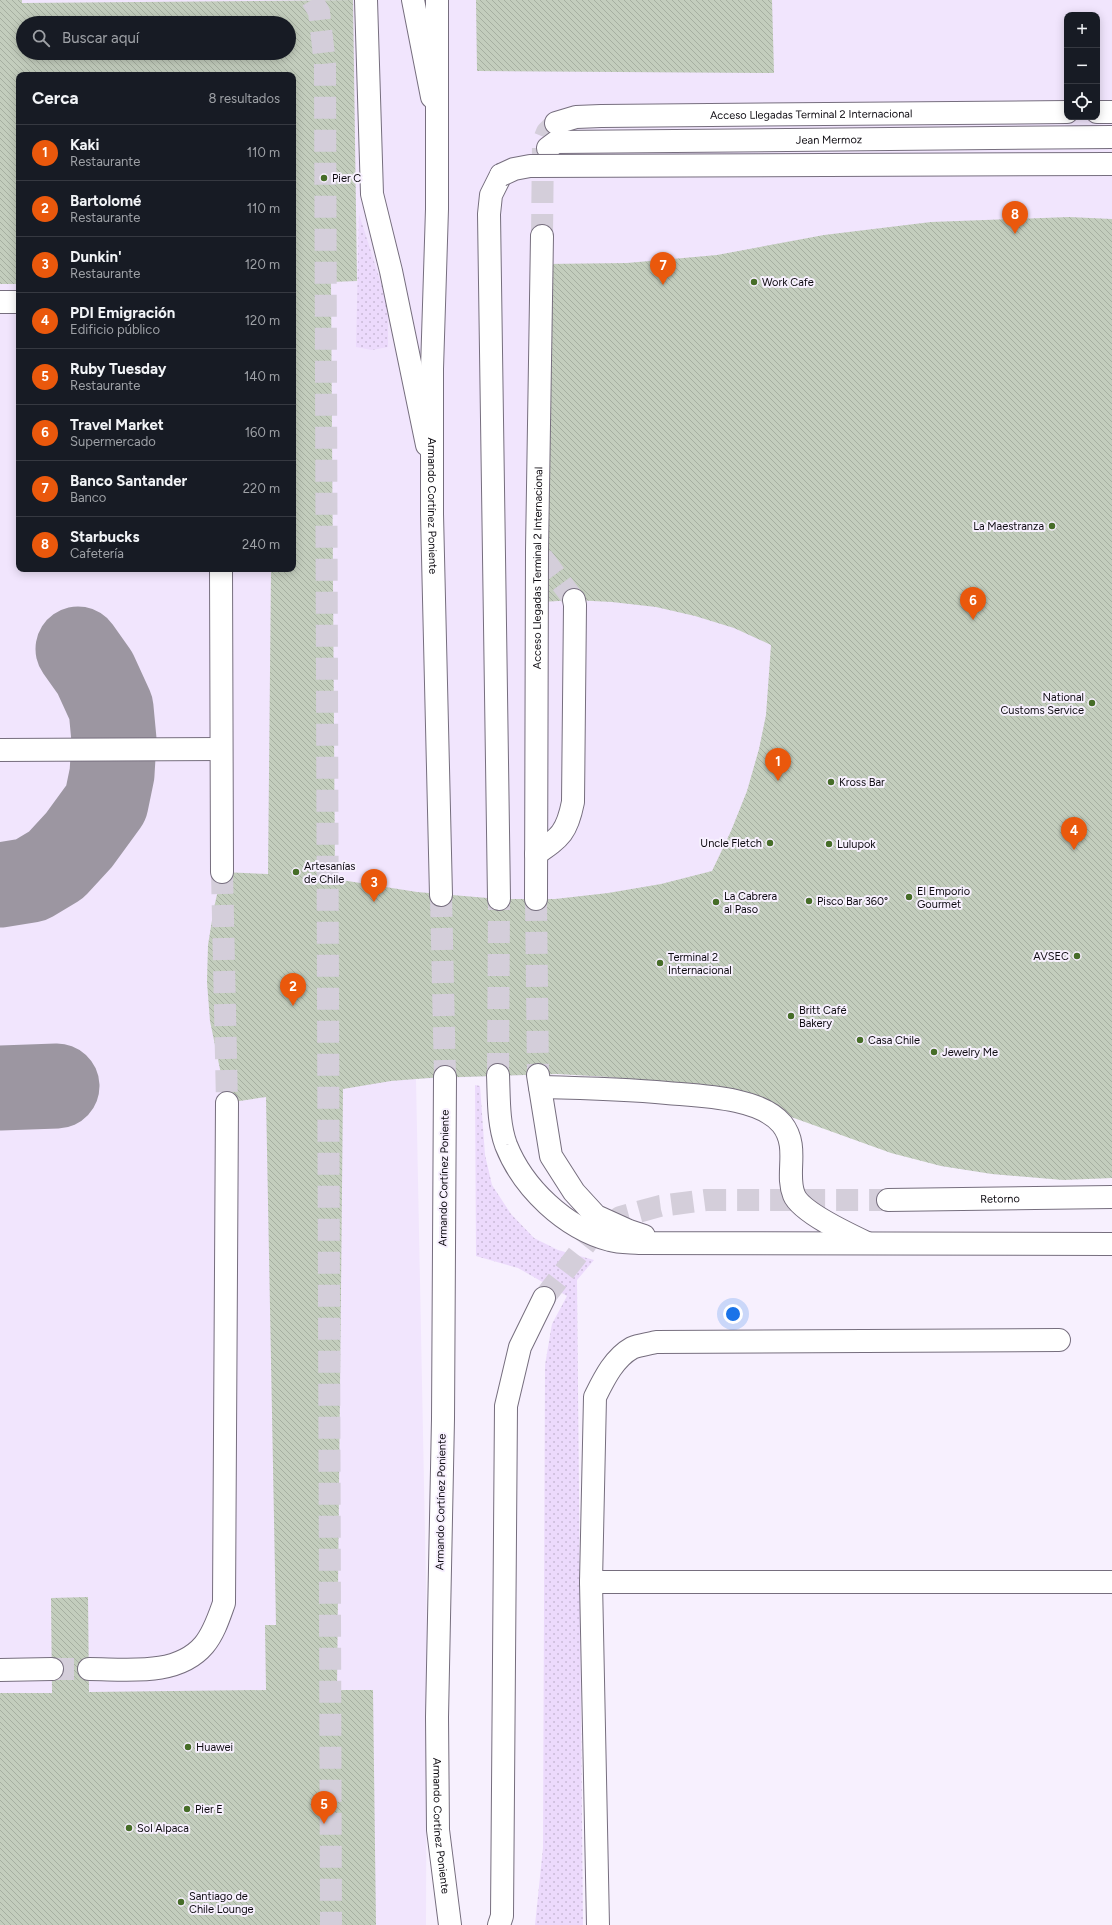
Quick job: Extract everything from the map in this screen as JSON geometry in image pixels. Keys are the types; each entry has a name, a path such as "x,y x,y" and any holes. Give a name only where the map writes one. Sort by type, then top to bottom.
{"main road":[{"path":"366,0 372,194 394,286 432,467"},
{"name":"Armando Cortínez Poniente","path":"413,0 436,118"},
{"name":"Armando Cortínez Poniente","path":"437,0 437,209 432,369 432,467 442,895"},
{"name":"Acceso Llegadas Terminal 2 Internacional","path":"558,133 609,116 1064,112"},
{"path":"1100,112 1112,112"},
{"name":"Jean Mermoz","path":"558,133 792,139 1112,137"},
{"path":"499,899 489,214 491,195 501,175 514,169 530,166 1112,164"},
{"name":"Acceso Llegadas Terminal 2 Internacional","path":"536,899 542,236"},
{"path":"0,302 16,302"},
{"path":"221,572 222,872"},
{"path":"536,854 558,838 569,822 574,802 576,605 574,600"},
{"path":"0,750 221,749"},
{"path":"498,1075 500,1119 506,1144 520,1172 546,1202 576,1226 611,1240 640,1243 1112,1244"},
{"name":"Armando Cortínez Poniente","path":"445,1077 443,1427 437,1717 438,1830 450,1925"},
{"path":"666,1243 629,1231 596,1216 574,1192 551,1156 539,1081 715,1096 739,1101 772,1116 782,1125 790,1140 792,1186 794,1196 820,1218 867,1243"},
{"path":"89,1669 164,1667 183,1660 204,1645 216,1625 224,1603 227,1103"},
{"name":"Retorno","path":"888,1200 1112,1197"},
{"path":"499,1925 502,1916 506,1406 520,1347 544,1298"},
{"path":"598,1925 591,1582 595,1397 605,1377 617,1361 632,1348 656,1342 1059,1340"},
{"path":"591,1582 1112,1582"},
{"path":"0,1670 52,1669"}],"shaded area":[{"path":"0,0 1112,0 1112,1178 1063,1180 992,1174 941,1166 799,1119 660,1083 609,1077 557,1074 416,1079 427,1636 426,1925 0,1925"},
{"path":"359,214 384,293 388,315 388,347 372,350 356,347"},
{"path":"475,1085 480,1086 485,1155 492,1185 511,1214 534,1238 558,1250 594,1260 577,1280 583,1925 535,1925 543,1848 545,1365 552,1324 567,1296 518,1268 476,1256"}],"building":[{"name":"Terminal 2 Internacional","path":"0,0 22,0 22,3 353,0 357,281 331,282 335,879 417,892 499,899 555,899 608,893 661,884 712,871 731,831 747,791 759,749 766,715 771,645 734,628 695,616 656,607 612,602 574,600 542,602 545,264 627,263 717,255 824,235 931,222 1069,217 1112,219 1112,1178 1063,1180 992,1174 941,1166 891,1153 755,1104 660,1083 609,1077 557,1074 429,1078 391,1081 343,1089 337,1690 373,1690 376,1925 0,1925 0,1693 52,1693 51,1598 88,1597 89,1692 266,1690 265,1625 276,1625 266,1097 227,1103 210,1021 207,982 208,945 222,872 268,874 271,572 296,572 296,72 16,72 16,284 0,284"},
{"path":"476,0 772,0 774,73 477,71"}],"taxiway":[{"path":"0,885 31,880 56,865 79,840 106,803 112,774 114,740 111,708 95,673 78,649"},
{"path":"0,1088 57,1086"}],"tunnel":[{"path":"312,0 319,12 325,64 331,1925"},
{"path":"542,236 543,142 547,132 556,123"},
{"path":"542,557 574,600"},
{"path":"222,872 227,1103"},
{"path":"441,895 445,1077"},
{"path":"498,1075 499,899"},
{"path":"536,899 538,1075"},
{"path":"544,1298 588,1241 620,1217 660,1206 706,1200 888,1200"},
{"path":"52,1669 89,1669"}],"place":[{"name":"Pier C","path":"324,178"},
{"name":"Starbucks","path":"1015,234"},
{"name":"Work Cafe","path":"754,282"},
{"name":"Banco Santander","path":"663,285"},
{"name":"La Maestranza","path":"1052,526"},
{"name":"Travel Market","path":"973,620"},
{"name":"National Customs Service","path":"1092,703"},
{"name":"Kaki","path":"778,781"},
{"name":"Kross Bar","path":"831,782"},
{"name":"Uncle Fletch","path":"770,843"},
{"name":"Lulupok","path":"829,844"},
{"name":"PDI Emigración","path":"1074,850"},
{"name":"Artesanías de Chile","path":"296,872"},
{"name":"El Emporio Gourmet","path":"909,897"},
{"name":"Pisco Bar 360°","path":"809,901"},
{"name":"Dunkin'","path":"374,902"},
{"name":"La Cabrera al Paso","path":"716,902"},
{"name":"AVSEC","path":"1077,956"},
{"name":"Terminal 2 Internacional","path":"660,963"},
{"name":"Bartolomé","path":"293,1006"},
{"name":"Britt Café Bakery","path":"791,1016"},
{"name":"Casa Chile","path":"860,1040"},
{"name":"Jewelry Me","path":"934,1052"},
{"name":"Huawei","path":"188,1747"},
{"name":"Pier E","path":"187,1809"},
{"name":"Ruby Tuesday","path":"324,1824"},
{"name":"Sol Alpaca","path":"129,1828"},
{"name":"Santiago de Chile Lounge","path":"181,1902"}]}
